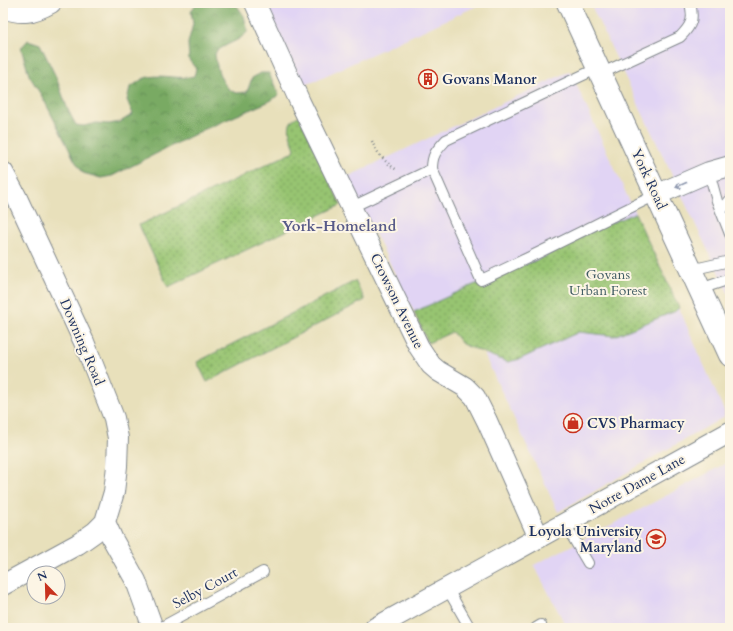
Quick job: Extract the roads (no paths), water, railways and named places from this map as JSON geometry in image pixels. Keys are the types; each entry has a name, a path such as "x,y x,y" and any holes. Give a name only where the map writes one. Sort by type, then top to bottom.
{"main road":[{"name":"York Road","path":"568,3 690,270 729,350"}],"street":[{"path":"3,8 22,12 32,12 50,3"},
{"name":"Crowson Avenue","path":"255,3 300,102 424,356 438,371 465,387 475,397 539,538"},
{"path":"656,196 709,172 730,166"},
{"name":"Downing Road","path":"3,172 84,342 114,418 118,438 117,466 114,492 105,522"},
{"name":"Notre Dame Lane","path":"375,628 730,432"},
{"path":"3,585 78,544 95,532 105,522 113,540 136,581 153,628"}],"lane":[{"path":"656,196 582,231 538,254 481,280 432,169 432,159 446,140 599,71 680,37 689,28 692,16 690,3"},
{"path":"352,207 432,169"},
{"path":"709,172 730,234"},
{"path":"721,211 730,200"},
{"path":"690,270 730,261"},
{"path":"700,290 730,279"},
{"path":"565,524 588,563"},
{"name":"Selby Court","path":"160,628 263,572"},
{"path":"447,588 470,628"}],"place":[{"name":"Govans Manor","path":"428,79"},
{"name":"CVS Pharmacy","path":"573,423"},
{"name":"Loyola University Maryland","path":"656,539"}],"district":[{"name":"York-Homeland","path":"339,226"}],"park label":[{"name":"Govans Urban Forest","path":"608,282"}]}
